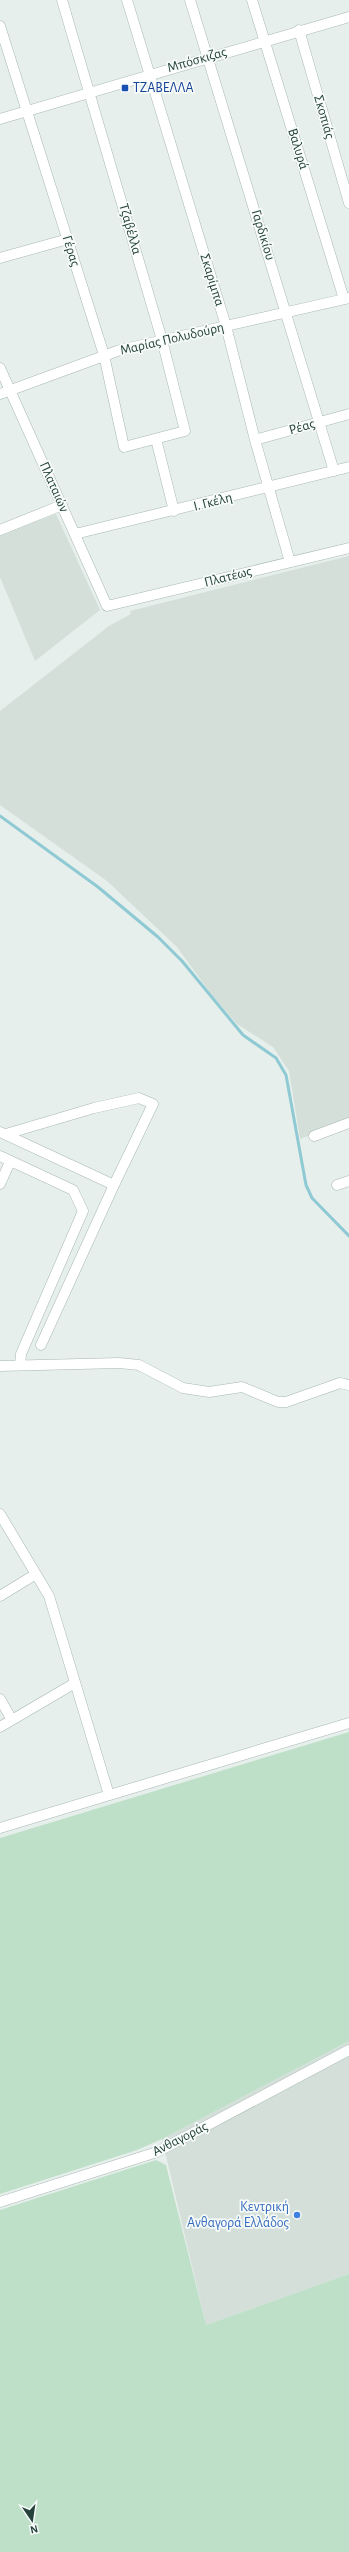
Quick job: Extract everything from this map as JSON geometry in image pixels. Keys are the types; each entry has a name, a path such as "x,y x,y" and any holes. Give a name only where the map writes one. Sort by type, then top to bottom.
{"street":[{"name":"Τζαβέλλα","path":"62,0 91,92 162,340 185,431 156,439"},
{"name":"Σκαρίμπα","path":"127,0 226,326 255,440 290,562"},
{"name":"Γαρδικίου","path":"190,0 334,471"},
{"name":"Βαλυρά","path":"252,0 346,298"},
{"name":"Μπόσκιζας","path":"0,119 299,30 349,17"},
{"name":"Γέρας","path":"0,26 104,355 124,447 156,439"},
{"name":"Σκοπιάς","path":"299,30 349,203"},
{"path":"0,258 68,239"},
{"name":"Μαρίας Πολυδούρη","path":"0,394 104,355 162,340 346,298"},
{"name":"Πλαταιών","path":"0,368 108,606"},
{"name":"Ρέας","path":"255,440 349,414"},
{"path":"156,439 174,511"},
{"name":"Ι. Γκέλη","path":"75,534 269,489 349,467"},
{"path":"0,530 62,506"},
{"name":"Πλατέως","path":"108,606 349,548"},
{"path":"3,1133 94,1108 139,1098 153,1104 114,1185 41,1345"},
{"path":"314,1136 349,1123"},
{"path":"3,1133 114,1185"},
{"path":"0,1156 10,1162 73,1190 83,1211 21,1354 20,1365"},
{"path":"0,1184 10,1162"},
{"path":"337,1185 349,1181"},
{"path":"0,1366 119,1363 139,1365 183,1388 209,1392 242,1387 278,1402 286,1402 340,1384 349,1385"},
{"path":"0,1514 36,1574 52,1606 110,1795"},
{"path":"0,1596 36,1574"},
{"path":"0,1727 75,1683"},
{"path":"0,1700 12,1720"},
{"path":"0,1828 349,1723"},
{"name":"Ανθαγοράς","path":"0,2202 157,2152 349,2050"}],"shaded area":[{"path":"56,514 100,610 35,661 0,577 0,535"},
{"path":"349,556 349,1121 300,1139 289,1071 273,1047 237,1024 211,994 177,947 107,881 0,805 0,711 109,626 131,614 130,611"},
{"path":"349,2041 349,2274 206,2325 162,2139"}],"green space":[{"path":"349,1732 349,2041 162,2139 137,2150 0,2194 0,1838"},
{"path":"156,2160 166,2165 206,2325 349,2274 349,2552 0,2552 0,2210"}],"waterway":[{"path":"0,816 98,887 158,937 182,961 243,1035 276,1058 286,1075 306,1185 312,1198 349,1236"}],"place":[{"name":"ΤΖΑΒΕΛΛΑ","path":"125,88"},
{"name":"Κεντρική Ανθαγορά Ελλάδος","path":"297,2215"}]}
